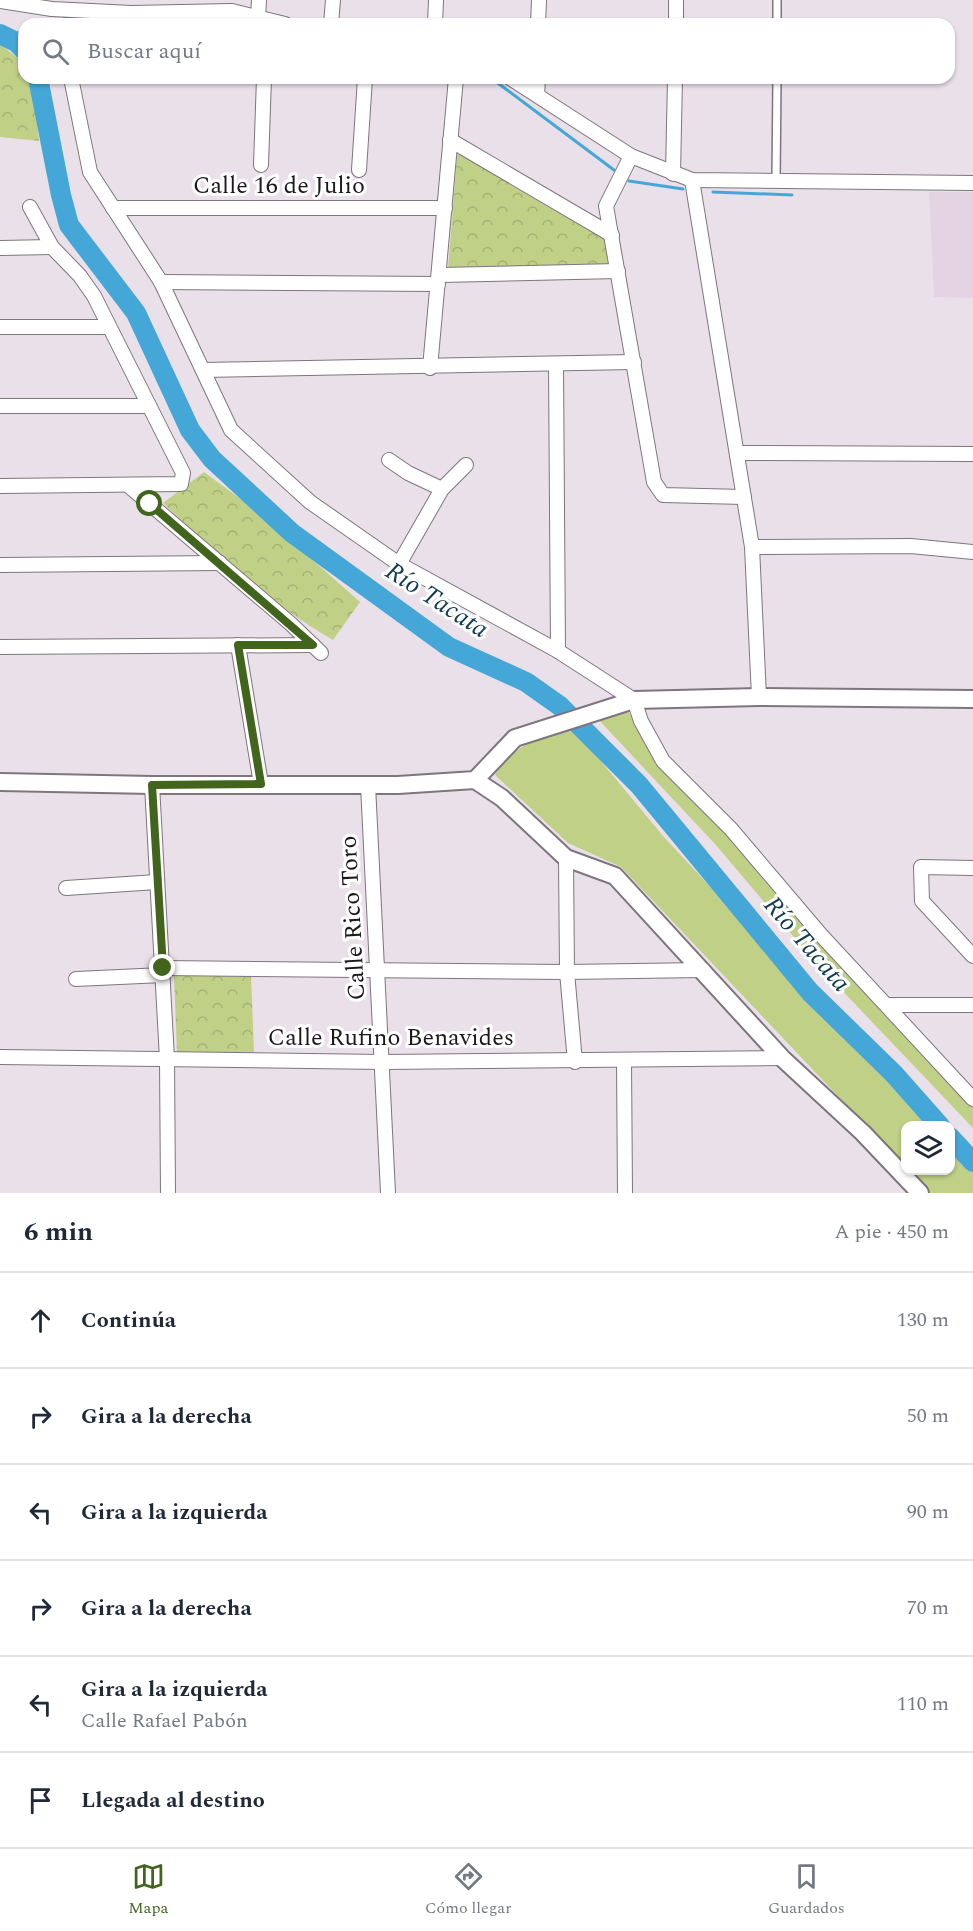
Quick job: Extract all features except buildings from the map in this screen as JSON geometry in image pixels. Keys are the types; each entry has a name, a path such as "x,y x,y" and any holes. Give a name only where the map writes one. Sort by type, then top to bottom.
{"street":[{"path":"259,0 264,18"},
{"path":"332,18 333,0"},
{"path":"435,18 436,0"},
{"path":"538,18 539,0"},
{"path":"676,0 676,18"},
{"path":"0,1 52,5 190,7 232,11 257,18"},
{"path":"72,84 90,172 160,282 231,430 310,502 399,564 558,651 634,700 641,721 663,761 731,829 821,935 973,1099"},
{"path":"261,165 264,84"},
{"path":"359,170 365,84"},
{"path":"430,368 455,84"},
{"path":"520,84 631,156 692,180 973,183"},
{"path":"537,94 538,84"},
{"path":"673,174 675,84"},
{"path":"450,140 612,235"},
{"path":"631,156 606,206 654,482 663,495 744,497"},
{"path":"692,180 752,547 759,697"},
{"path":"0,486 130,487 181,484 184,480 183,473 94,296 80,276 52,247 30,207"},
{"name":"Calle 16 de Julio","path":"113,208 445,208"},
{"path":"0,248 52,247"},
{"path":"160,282 381,281 618,271"},
{"path":"0,327 109,327"},
{"path":"203,370 430,368 634,362"},
{"path":"556,364 558,651"},
{"path":"0,406 149,406"},
{"path":"736,453 973,454"},
{"path":"389,460 408,473 442,489"},
{"path":"399,564 442,489 466,465"},
{"path":"0,646 238,645 317,649 130,487"},
{"path":"752,547 911,546 973,552"},
{"path":"0,565 220,563"},
{"path":"238,645 261,784"},
{"path":"475,780 515,738 568,719 634,700 759,697 973,699"},
{"path":"0,782 368,785 475,780 502,798 566,858 615,876 782,1058 863,1133 920,1193"},
{"path":"152,785 167,1059 168,1193"},
{"name":"Calle Rico Toro","path":"368,785 379,971 388,1193"},
{"path":"566,858 567,972 575,1062"},
{"path":"973,868 921,867 922,901 973,956"},
{"path":"66,888 157,882"},
{"path":"76,980 163,971 703,970"},
{"path":"888,1005 973,1005"},
{"name":"Calle Rufino Benavides","path":"0,1057 383,1062 575,1062 782,1058"},
{"path":"624,1060 625,1193"}],"lane":[{"path":"777,0 777,18"},
{"path":"776,181 777,84"}],"shaded area":[{"path":"929,192 973,192 973,298 934,297"}],"green space":[{"path":"0,44 18,58 18,84 33,84 39,141 0,137"},
{"path":"461,153 562,215 607,237 613,265 448,269 457,155"},
{"path":"204,472 261,514 360,602 333,640 309,626 265,594 223,559 163,503"},
{"path":"627,710 660,763 728,832 973,1103 973,1128 815,962 715,844 597,718"},
{"path":"571,725 663,836 928,1121 901,1121 901,1163 621,867 568,843 495,775 518,750 538,738"},
{"path":"174,976 251,976 254,1052 177,1052"},
{"path":"955,1149 973,1169 973,1193 930,1193 913,1175 955,1175"}],"waterway":[{"path":"8,38 18,33"},
{"name":"Río Tacata","path":"0,34 18,44"},
{"name":"Río Tacata","path":"39,84 69,225 136,313 190,430 212,459 292,533 449,647 526,682 560,706 639,785 810,992 894,1074 936,1121"},
{"path":"499,84 614,170"},
{"path":"629,181 683,189"},
{"path":"713,192 792,195"},
{"name":"Río Tacata","path":"955,1142 973,1162"}],"route":[{"path":"150,504 313,645 238,645 261,784 152,785 163,968"}]}
